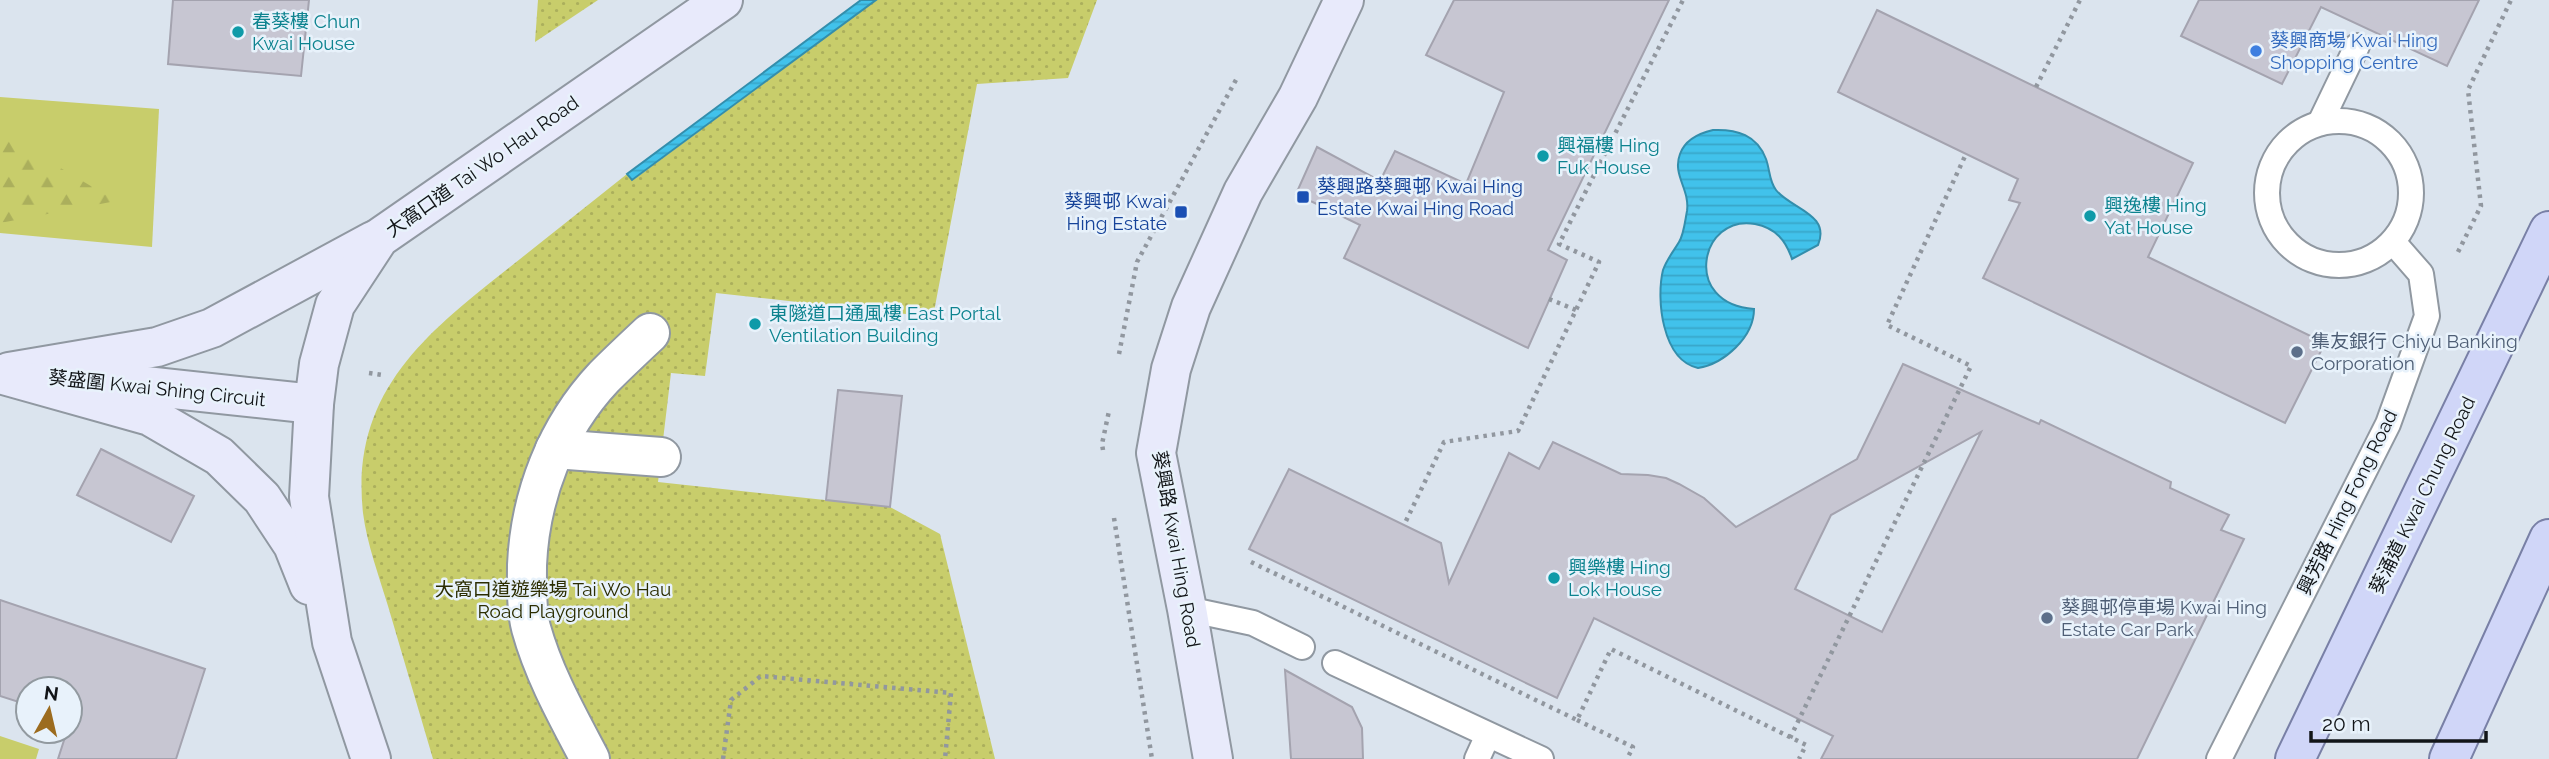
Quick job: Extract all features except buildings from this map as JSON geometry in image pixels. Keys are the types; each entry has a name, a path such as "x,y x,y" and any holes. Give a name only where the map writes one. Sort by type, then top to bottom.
{"main road":[{"name":"大窩口道 Tai Wo Hau Road","path":"371,759 332,642 309,497 319,364 335,305 379,238 723,0"},
{"name":"葵興路 Kwai Hing Road","path":"1213,759 1156,453 1171,369 1191,307 1243,192 1298,97 1344,0"},
{"name":"葵涌道 Kwai Chung Road","path":"2295,759 2549,231"},
{"path":"0,374 157,347 212,328 379,238"},
{"path":"0,374 150,416 219,456 262,498 293,545 332,642"},
{"name":"葵盛圍 Kwai Shing Circuit","path":"0,374 119,382 314,404"},
{"path":"2449,759 2549,539"}],"street":[{"path":"590,759 547,675 531,626 527,575 528,531 539,488 569,424 603,379 650,332"},
{"path":"555,449 661,457"}],"lane":[{"path":"2320,123 2357,46"},
{"path":"2343,121 2366,126 2386,138 2401,155 2410,177 2412,200 2406,222 2393,242 2374,257 2351,265 2326,265 2302,257 2284,241 2271,220 2266,197 2269,172 2280,150 2298,133 2320,123 2343,121"},
{"name":"興芳路 Hing Fong Road","path":"2219,759 2388,424 2427,316 2421,274 2393,242"},
{"path":"1187,609 1253,623 1301,647"},
{"path":"1335,663 1541,759"},
{"path":"1477,759 1488,735"}],"path":[{"path":"1406,521 1444,442 1518,431 1599,262 1559,244 1683,0"},
{"path":"2036,87 2080,0"},
{"path":"2427,316 2481,206 2468,90 2511,0"},
{"path":"1790,738 1971,366 1887,325 1966,154"},
{"path":"1549,299 1576,310"},
{"path":"1251,562 1633,747 1627,759"},
{"path":"1577,720 1611,649 1806,745 1799,759"},
{"path":"723,759 731,700 761,676 951,693 945,759"}],"green space":[{"path":"538,0 598,0 535,42"},
{"name":"大窩口道遊樂場 Tai Wo Hau Road Playground","path":"876,0 1097,0 1068,78 977,84 933,317 716,293 705,376 671,373 658,482 890,507 940,534 995,759 433,759 367,536 363,513 362,471 369,433 381,400 400,370 423,343 479,292 627,174 633,180"},
{"path":"0,97 159,109 152,247 0,233"},
{"path":"0,132 116,201 0,223"},
{"path":"0,736 14,741 14,745 39,749 36,759 0,759"}],"water":[{"path":"861,0 876,0 632,180 627,174"},
{"path":"1713,130 1738,132 1752,139 1766,159 1776,190 1814,219 1821,235 1818,245 1792,259 1779,236 1762,226 1736,225 1721,232 1711,245 1707,261 1708,277 1716,292 1731,304 1754,309 1753,319 1736,348 1718,361 1698,368 1686,363 1669,341 1664,327 1660,296 1663,270 1682,235 1687,211 1686,196 1678,169 1680,154 1685,145 1694,138"}],"place":[{"name":"春葵樓 Chun Kwai House","path":"238,32"},
{"name":"葵興商場 Kwai Hing Shopping Centre","path":"2256,51"},
{"name":"興福樓 Hing Fuk House","path":"1543,156"},
{"name":"葵興路葵興邨 Kwai Hing Estate Kwai Hing Road","path":"1303,197"},
{"name":"葵興邨 Kwai Hing Estate","path":"1181,212"},
{"name":"興逸樓 Hing Yat House","path":"2090,216"},
{"name":"東隧道口通風樓 East Portal Ventilation Building","path":"755,324"},
{"name":"集友銀行 Chiyu Banking Corporation","path":"2297,352"},
{"name":"興樂樓 Hing Lok House","path":"1554,578"},
{"name":"葵興邨停車場 Kwai Hing Estate Car Park","path":"2047,618"}]}
